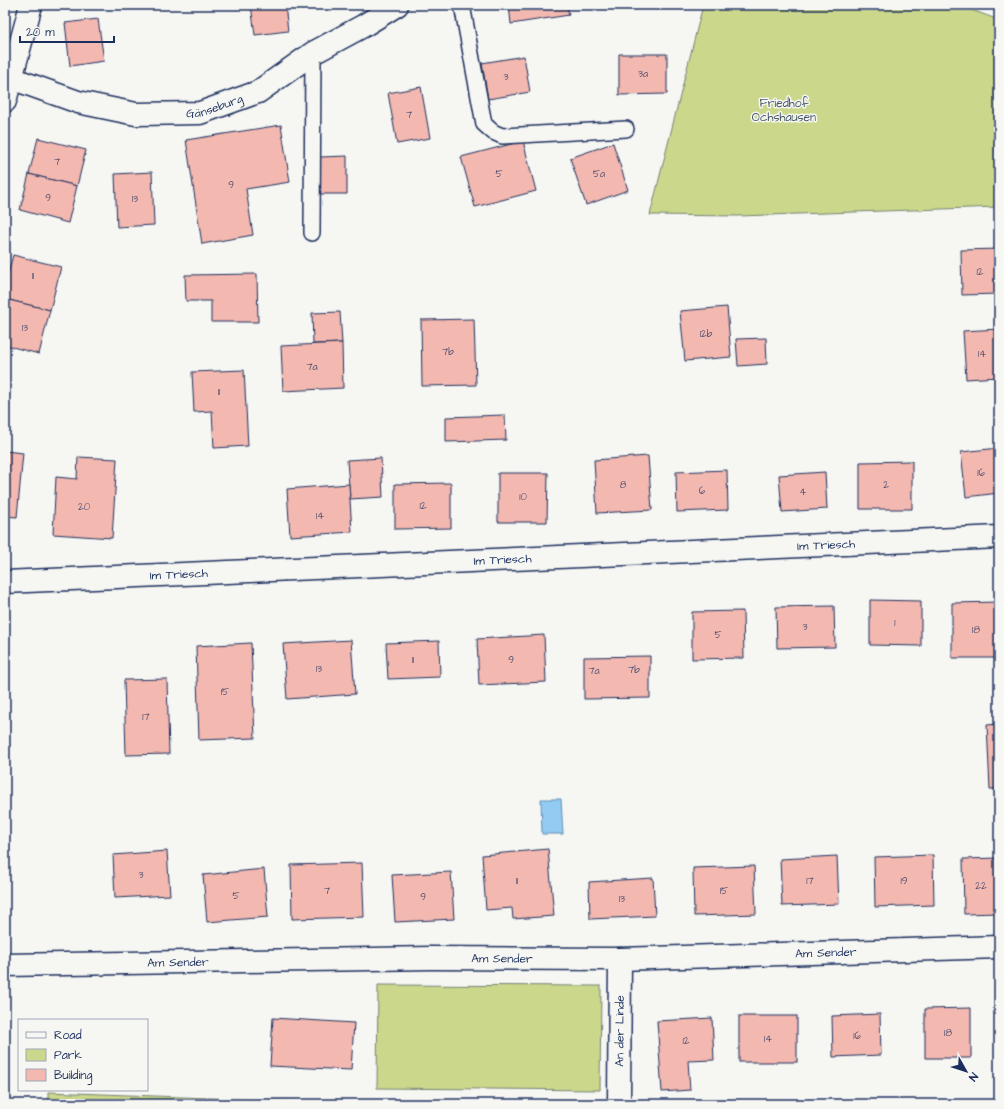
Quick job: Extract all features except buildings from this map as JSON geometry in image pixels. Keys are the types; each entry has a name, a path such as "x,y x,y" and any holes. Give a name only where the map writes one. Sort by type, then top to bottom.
{"street":[{"path":"5,101 8,77 31,5"},
{"name":"Gänseburg","path":"8,77 78,102 136,114 200,113 258,92 313,53 363,26 397,5"},
{"name":"Im Triesch","path":"5,582 999,537"},
{"name":"Am Sender","path":"5,965 431,958 620,959 999,947"},
{"name":"An der Linde","path":"618,1104 620,959"}],"lane":[{"path":"462,5 484,124 492,132 502,136 626,130"},
{"path":"312,233 313,53"}],"green space":[{"name":"Friedhof Ochshausen","path":"703,5 958,5 999,20 999,207 739,216 650,215"},
{"path":"378,985 601,986 600,1090 377,1088"},
{"path":"48,1092 369,1104 48,1104"}],"water":[{"path":"541,799 561,799 563,834 542,834"}]}
